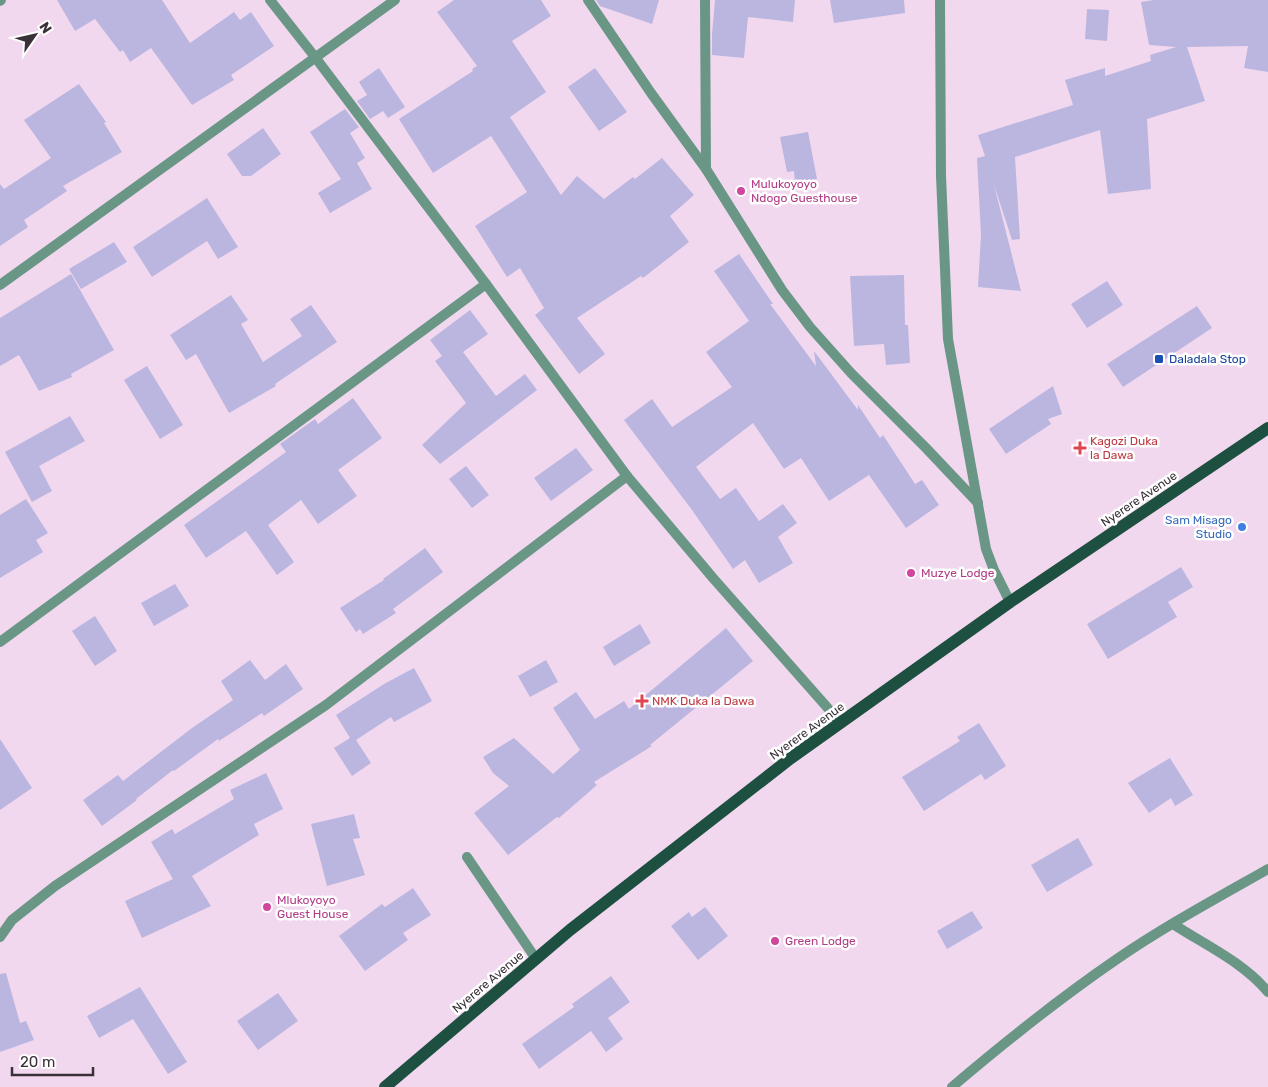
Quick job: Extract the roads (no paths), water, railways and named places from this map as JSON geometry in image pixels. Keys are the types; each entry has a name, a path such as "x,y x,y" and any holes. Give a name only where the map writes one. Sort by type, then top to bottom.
{"main road":[{"name":"Nyerere Avenue","path":"385,1087 570,930 791,758 1010,602 1268,428"}],"street":[{"path":"270,0 486,284 627,476 713,578 841,723"},
{"path":"0,285 395,0"},
{"path":"588,0 650,93 706,169 782,290 810,327 851,373 978,503"},
{"path":"705,0 706,169"},
{"path":"940,0 941,176 948,339 986,549 1010,602"},
{"path":"0,642 486,284"},
{"path":"0,937 12,920 56,886 326,705 627,476"},
{"path":"467,858 536,960"},
{"path":"952,1087 1023,1028 1118,958 1172,924 1268,870"},
{"path":"1172,924 1237,964 1258,980 1268,992"}],"place":[{"name":"Mulukoyoyo Ndogo Guesthouse","path":"741,191"},
{"name":"Daladala Stop","path":"1159,359"},
{"name":"Kagozi Duka la Dawa","path":"1080,448"},
{"name":"Sam Misago Studio","path":"1242,527"},
{"name":"Muzye Lodge","path":"911,573"},
{"name":"NMK Duka la Dawa","path":"642,701"},
{"name":"Mlukoyoyo Guest House","path":"267,907"},
{"name":"Green Lodge","path":"775,941"}]}
